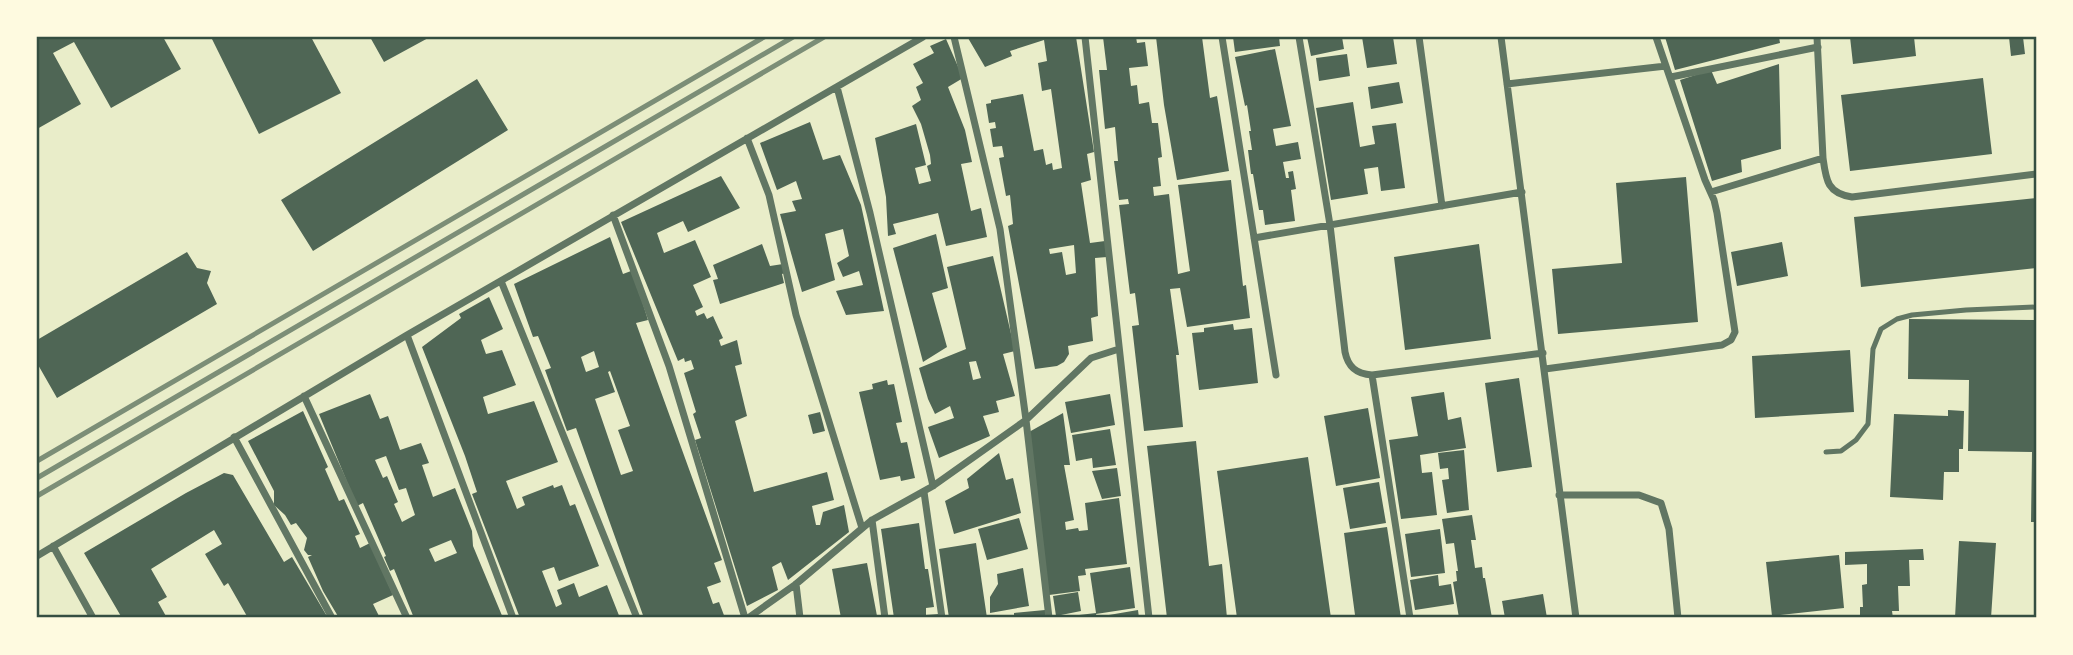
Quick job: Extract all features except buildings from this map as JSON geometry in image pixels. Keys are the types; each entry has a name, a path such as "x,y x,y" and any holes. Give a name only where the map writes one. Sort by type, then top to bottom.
{"street":[{"path":"37,556 407,335 923,37"},
{"path":"954,37 1000,229 1049,618"},
{"path":"1085,37 1149,618"},
{"path":"1222,37 1276,375"},
{"path":"1299,37 1330,225 1346,358 1350,365 1358,373 1371,375 1543,354"},
{"path":"1419,37 1442,206"},
{"path":"1501,37 1576,618"},
{"path":"1545,369 1705,348 1728,343 1733,337 1735,323 1719,224 1656,37"},
{"path":"1817,37 1823,158 1825,172 1833,191 1852,197 2036,174"},
{"path":"1671,77 1818,47"},
{"path":"1507,84 1666,66"},
{"path":"837,87 870,214 933,486"},
{"path":"747,138 769,195 796,315 862,528"},
{"path":"1710,192 1823,158"},
{"path":"1254,238 1522,192"},
{"path":"613,215 669,366 747,618 796,584 872,520 924,492 1026,420 1091,358 1119,349"},
{"path":"500,281 637,618"},
{"path":"407,335 513,618"},
{"path":"1371,375 1410,618"},
{"path":"304,396 407,618"},
{"path":"234,437 332,618"},
{"path":"924,492 942,618"},
{"path":"1559,495 1639,495 1661,503 1669,529 1678,618"},
{"path":"872,520 885,618"},
{"path":"52,546 93,618"},
{"path":"796,584 800,618"}],"lane":[{"path":"1826,452 1842,451 1856,440 1868,424 1874,349 1881,330 1897,319 1912,315 2036,307"}],"railway":[{"path":"37,461 764,37"},
{"path":"37,478 793,37"},
{"path":"37,496 824,37"}]}
